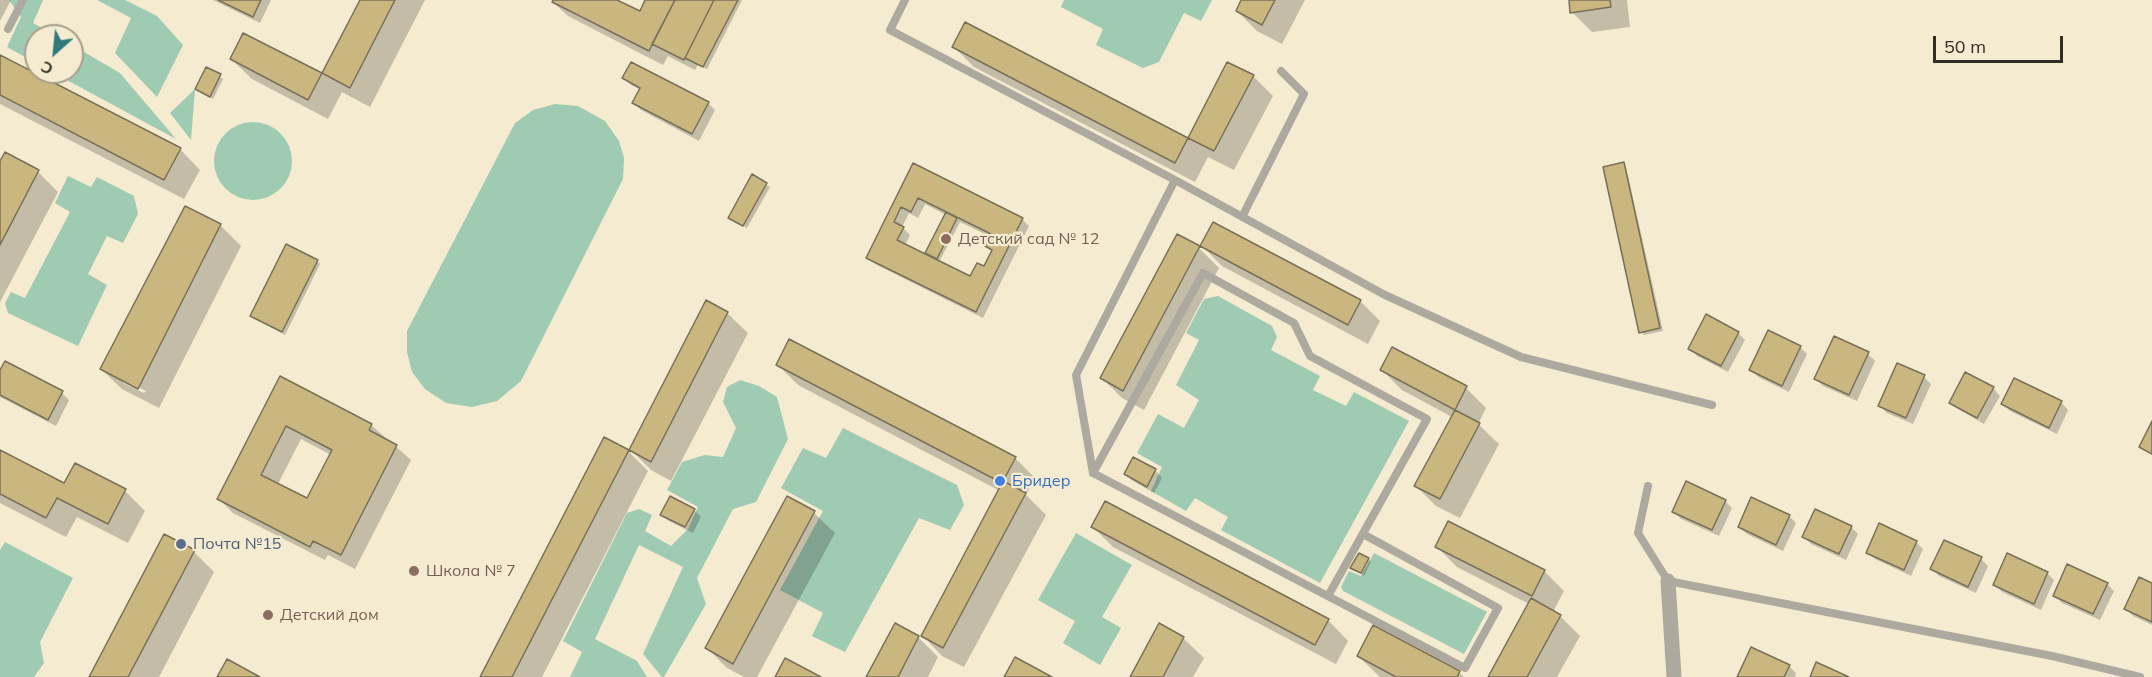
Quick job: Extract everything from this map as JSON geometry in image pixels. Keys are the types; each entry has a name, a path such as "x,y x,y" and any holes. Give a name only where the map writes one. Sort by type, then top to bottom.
{"street":[{"path":"1668,581 1674,677"}],"lane":[{"path":"8,29 23,0"},
{"path":"905,0 890,30 1175,180 1384,295 1521,357 1712,405"},
{"path":"1242,217 1304,94 1281,70"},
{"path":"1093,473 1076,375 1175,180"},
{"path":"1093,473 1203,273 1294,322 1310,356 1428,419 1328,596"},
{"path":"1093,473 1465,668 1498,608 1363,534"},
{"path":"1648,486 1638,533 1668,581 2052,656 2140,677"}],"green space":[{"path":"9,0 43,0 33,23 35,24 24,24 24,56 7,47 21,17"},
{"path":"97,0 125,0 157,16 183,45 157,97 115,53 131,18"},
{"path":"1064,0 1212,0 1201,21 1184,13 1159,62 1143,68 1096,45 1103,29 1061,7"},
{"path":"84,52 120,73 176,139 74,84 84,84"},
{"path":"195,89 191,140 170,113"},
{"path":"555,104 578,106 605,121 619,141 624,158 623,179 521,381 497,401 472,407 446,403 425,389 412,372 407,352 407,331 515,123 533,110"},
{"path":"253,122 268,125 281,133 289,146 292,161 289,176 281,189 268,197 253,200 238,197 225,189 217,176 214,161 217,146 225,133 238,125"},
{"path":"68,176 91,187 97,177 134,196 138,214 123,243 107,236 88,274 107,285 78,346 8,313 5,303 11,292 25,298 70,212 55,203"},
{"path":"1218,296 1272,326 1277,337 1271,350 1320,376 1313,390 1346,406 1354,392 1409,421 1320,583 1221,530 1228,517 1195,498 1186,511 1151,491 1162,467 1137,453 1158,414 1184,428 1199,400 1176,385 1199,340 1186,333 1204,299"},
{"path":"740,380 759,386 777,397 788,439 756,502 733,509 697,578 706,604 662,677 643,654 683,567 639,545 595,639 637,661 647,677 570,677 582,652 563,641 627,513 639,509 652,515 645,531 671,546 688,529 698,507 667,490 682,462 705,455 723,457 736,428 723,402 727,387"},
{"path":"843,428 957,485 964,505 950,530 919,518 845,652 812,636 823,613 780,590 823,511 781,488 803,448 826,458"},
{"path":"1076,533 1132,565 1102,617 1121,628 1100,665 1063,643 1075,621 1038,600"},
{"path":"5,542 73,578 40,642 44,663 34,677 0,677 0,550"},
{"path":"1374,553 1487,612 1464,654 1343,591 1341,587 1349,571 1361,576"}],"building":[{"path":"218,0 261,0 253,17"},
{"path":"360,0 395,0 350,88 322,73"},
{"path":"553,0 617,0 640,11 645,0 675,0 649,51 552,2"},
{"path":"675,0 714,0 684,60 652,44"},
{"path":"714,0 738,0 703,67 685,58"},
{"path":"1241,0 1275,0 1262,25 1236,11"},
{"path":"1569,0 1610,0 1611,7 1570,13"},
{"path":"965,22 1188,138 1175,163 952,47"},
{"path":"243,33 322,73 308,100 230,59"},
{"path":"0,55 24,67 24,84 56,84 181,148 164,180 0,95"},
{"path":"631,62 709,102 692,134 632,103 640,88 622,78"},
{"path":"1227,62 1254,75 1214,151 1188,138"},
{"path":"206,67 221,74 210,97 195,89"},
{"path":"5,152 39,170 0,245 0,161"},
{"path":"1624,162 1660,328 1639,333 1603,167"},
{"path":"913,163 1023,218 976,312 866,258","holes":["918,198 991,234 985,246 992,250 984,266 977,263 970,276 897,240 904,227 894,222 901,207 911,212"]},
{"path":"752,174 767,183 743,226 728,218"},
{"path":"185,206 221,224 138,389 100,369"},
{"path":"946,212 957,218 937,259 925,253"},
{"path":"1213,222 1361,300 1348,325 1200,246"},
{"path":"1177,234 1200,246 1123,391 1100,378"},
{"path":"286,244 318,260 282,332 250,316"},
{"path":"706,300 728,312 651,462 629,450"},
{"path":"1706,314 1739,332 1721,366 1688,349"},
{"path":"1768,330 1801,346 1782,386 1749,370"},
{"path":"1834,336 1869,352 1849,395 1814,379"},
{"path":"789,339 1016,457 1002,483 776,365"},
{"path":"1392,347 1467,386 1455,410 1380,370"},
{"path":"5,361 63,391 48,420 0,395 0,370"},
{"path":"1897,363 1925,375 1906,418 1878,406"},
{"path":"1965,372 1994,387 1977,418 1949,403"},
{"path":"280,376 372,424 369,430 397,445 341,555 313,541 310,547 217,499","holes":["286,426 332,450 307,498 261,475"]},
{"path":"2014,378 2062,401 2049,428 2001,404"},
{"path":"1455,410 1480,423 1440,499 1414,486"},
{"path":"2152,421 2152,454 2139,447"},
{"path":"604,437 629,450 512,677 480,677"},
{"path":"0,450 64,483 75,463 126,489 108,524 57,498 46,518 0,494"},
{"path":"1133,457 1156,469 1147,487 1124,474"},
{"path":"1003,481 1026,493 943,648 921,636"},
{"path":"1686,481 1726,500 1712,530 1672,512"},
{"path":"670,496 695,509 685,527 660,515"},
{"path":"787,496 815,511 733,664 705,648"},
{"path":"1751,497 1790,515 1776,545 1738,527"},
{"path":"1105,501 1329,619 1315,645 1091,527"},
{"path":"1815,509 1852,526 1839,554 1802,537"},
{"path":"1448,521 1545,570 1532,596 1435,547"},
{"path":"1879,523 1917,541 1904,570 1866,553"},
{"path":"164,534 195,550 128,677 89,677"},
{"path":"1944,540 1982,557 1968,587 1930,569"},
{"path":"1359,553 1369,558 1361,573 1350,568"},
{"path":"2007,553 2048,572 2034,604 1993,585"},
{"path":"2067,564 2108,583 2093,614 2053,596"},
{"path":"2139,577 2152,583 2152,622 2124,609"},
{"path":"1531,598 1561,615 1527,677 1488,677"},
{"path":"895,623 919,636 898,677 866,677"},
{"path":"1159,623 1184,637 1163,677 1130,677"},
{"path":"1373,625 1460,671 1457,677 1396,677 1357,656"},
{"path":"1751,647 1790,665 1784,677 1737,677"},
{"path":"1015,657 1052,677 1004,677"},
{"path":"785,658 821,677 775,677"},
{"path":"227,659 260,677 217,677"},
{"path":"1816,662 1849,677 1810,677"}],"place":[{"name":"Детский сад № 12","path":"946,239"},
{"name":"Бридер","path":"1000,481"},
{"name":"Почта №15","path":"181,544"},
{"name":"Школа № 7","path":"414,571"},
{"name":"Детский дом","path":"268,615"}]}
